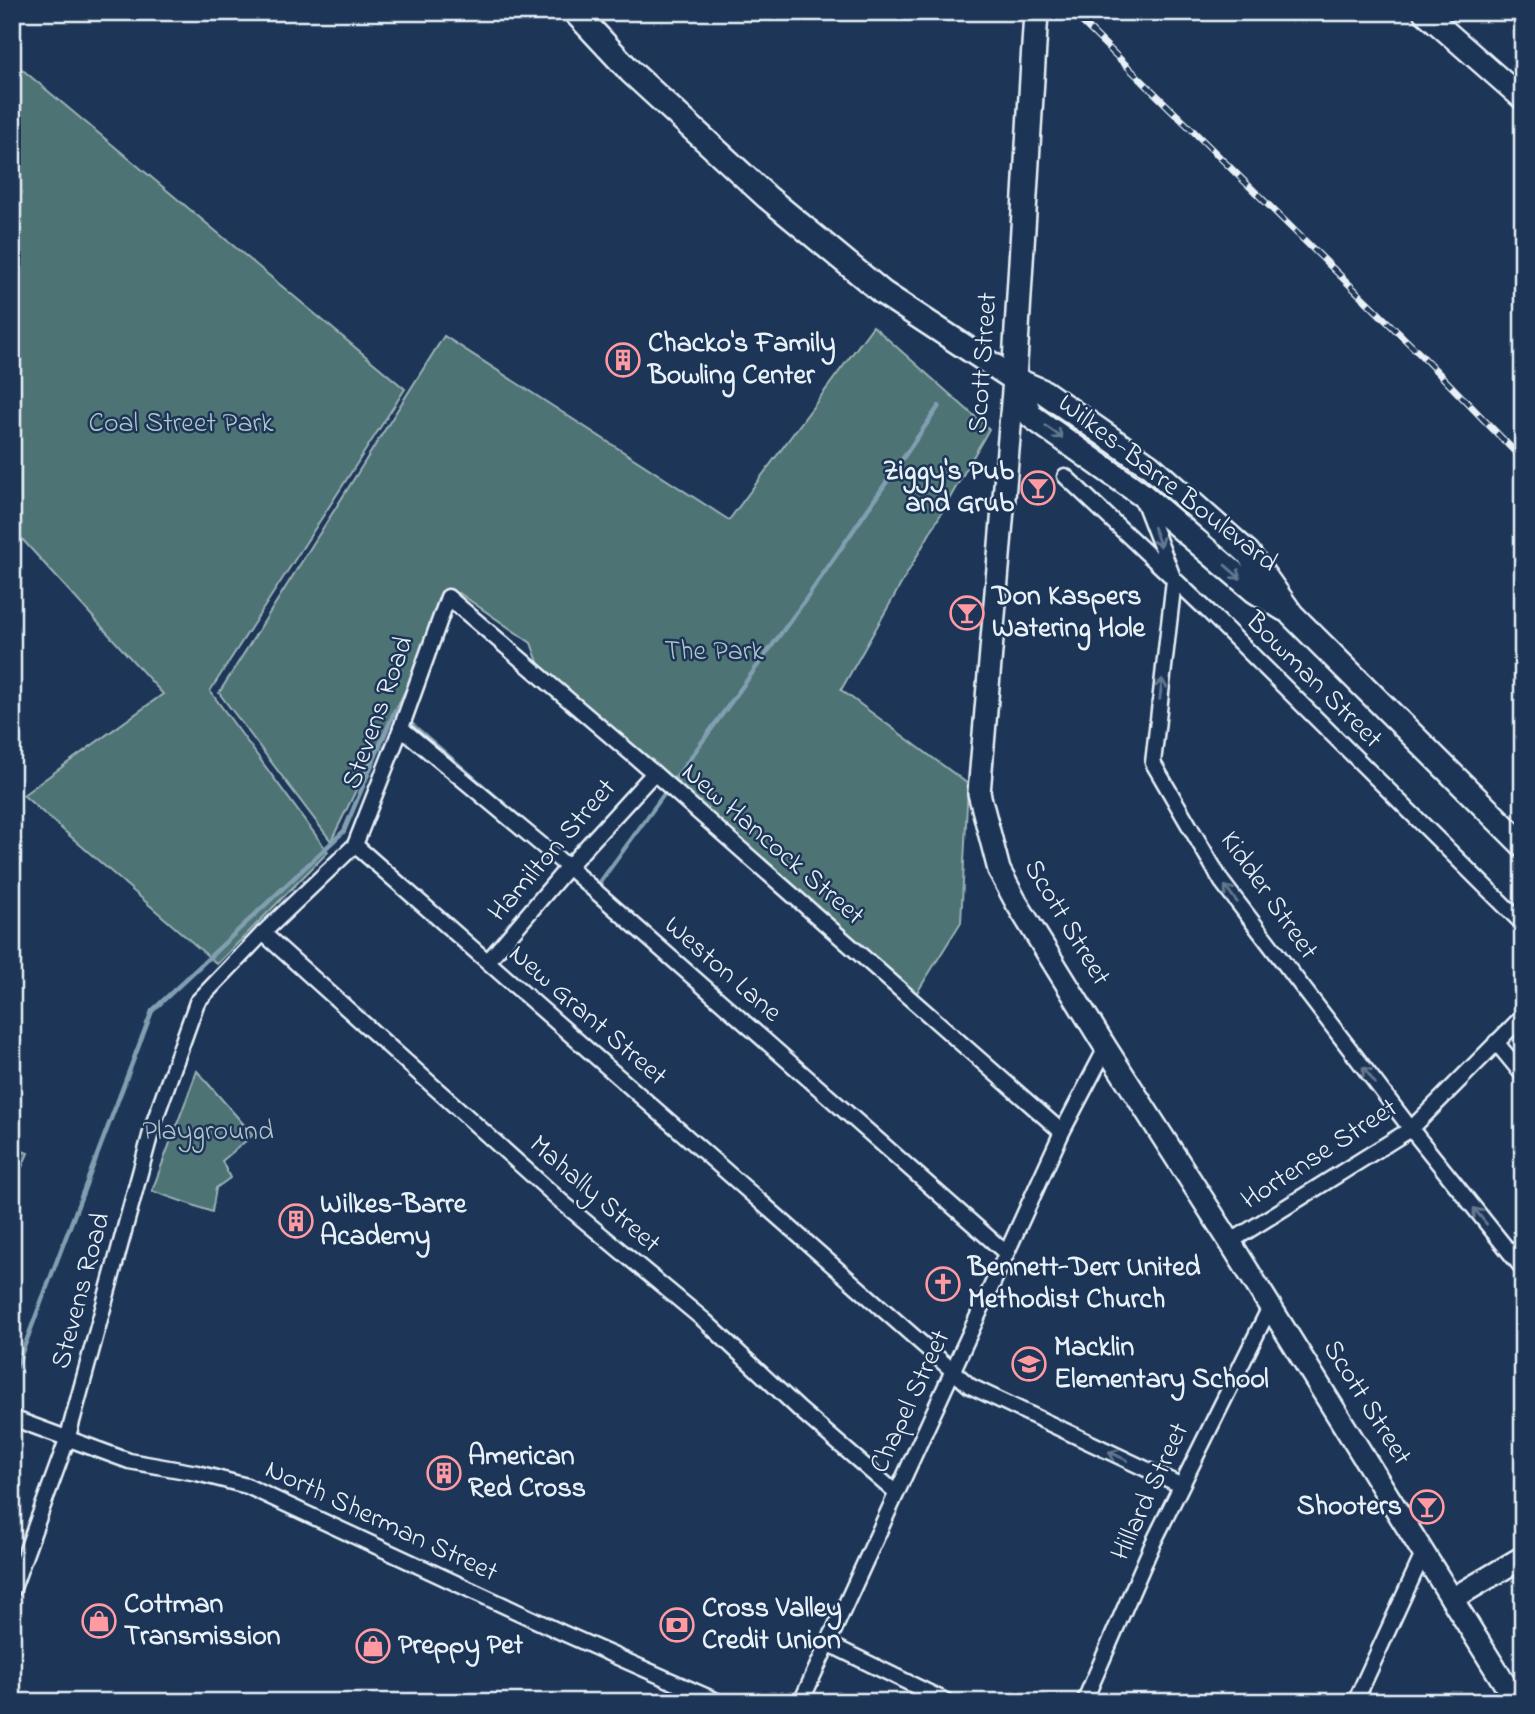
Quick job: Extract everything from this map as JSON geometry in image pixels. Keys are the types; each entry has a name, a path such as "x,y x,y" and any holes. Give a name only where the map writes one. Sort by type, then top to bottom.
{"main road":[{"path":"575,12 631,72 767,197 827,248 883,293 1014,379"},
{"name":"Scott Street","path":"1014,379 1036,12"},
{"name":"Wilkes-Barre Boulevard","path":"1014,379 1031,416 1141,494 1255,592 1292,615"},
{"name":"Wilkes-Barre Boulevard","path":"1014,379 1044,392 1150,466 1248,553 1292,615 1518,838"}],"street":[{"path":"1424,12 1523,99"},
{"name":"Scott Street","path":"1014,379 979,793 999,870 1106,1048 1516,1702"},
{"name":"Bowman Street","path":"1065,476 1209,612 1523,924"},
{"name":"Kidder Street","path":"1141,494 1174,580 1153,763 1222,882 1411,1129 1523,1269"},
{"name":"Stevens Road","path":"355,845 448,597"},
{"name":"New Hancock Street","path":"448,597 654,773 1062,1132"},
{"name":"Weston Lane","path":"401,728 568,867 1006,1253"},
{"name":"Hamilton Street","path":"488,961 568,867 654,773"},
{"path":"263,933 355,845"},
{"name":"New Grant Street","path":"355,845 971,1385 1180,1485"},
{"name":"Stevens Road","path":"12,1591 67,1440 153,1125 197,1002 263,933"},
{"name":"Mahally Street","path":"263,933 563,1203 705,1321 800,1410 896,1493"},
{"name":"Hortense Street","path":"1230,1242 1411,1129 1523,1016"},
{"path":"1496,1042 1523,1075"},
{"name":"Chapel Street","path":"801,1702 1062,1132 1106,1048"},
{"name":"Hillard Street","path":"1084,1702 1180,1485 1270,1307"},
{"name":"North Sherman Street","path":"12,1418 129,1461 197,1473 247,1486 563,1633 719,1702"},
{"path":"1355,1702 1424,1552"},
{"path":"1452,1599 1523,1557"},
{"path":"827,1643 948,1702"}],"green space":[{"name":"Coal Street Park","path":"12,61 405,389 210,691 328,852 217,964 23,795 163,694 12,528"},
{"name":"The Park","path":"873,326 989,429 841,690 968,784 961,922 913,999 545,681 531,643 459,593 441,618 331,841 219,693 444,336 729,520"},
{"name":"Playground","path":"197,1071 253,1135 222,1161 230,1178 216,1188 212,1212 152,1191"},
{"path":"12,1147 28,1153 12,1190"}],"waterway":[{"path":"596,884 598,885 806,599 939,406"},
{"path":"13,1376 152,1011 344,831 395,710 518,816"}],"railway":[{"path":"1072,12 1421,355 1523,460"}],"place":[{"name":"Chacko's Family Bowling Center","path":"623,360"},
{"name":"Ziggy's Pub and Grub","path":"1038,488"},
{"name":"Don Kaspers Watering Hole","path":"967,613"},
{"name":"Wilkes-Barre Academy","path":"296,1221"},
{"name":"Bennett-Derr United Methodist Church","path":"943,1284"},
{"name":"Macklin Elementary School","path":"1029,1364"},
{"name":"American Red Cross","path":"444,1473"},
{"name":"Shooters","path":"1427,1507"},
{"name":"Cottman Transmission","path":"99,1621"},
{"name":"Cross Valley Credit Union","path":"677,1625"},
{"name":"Preppy Pet","path":"373,1646"}]}
